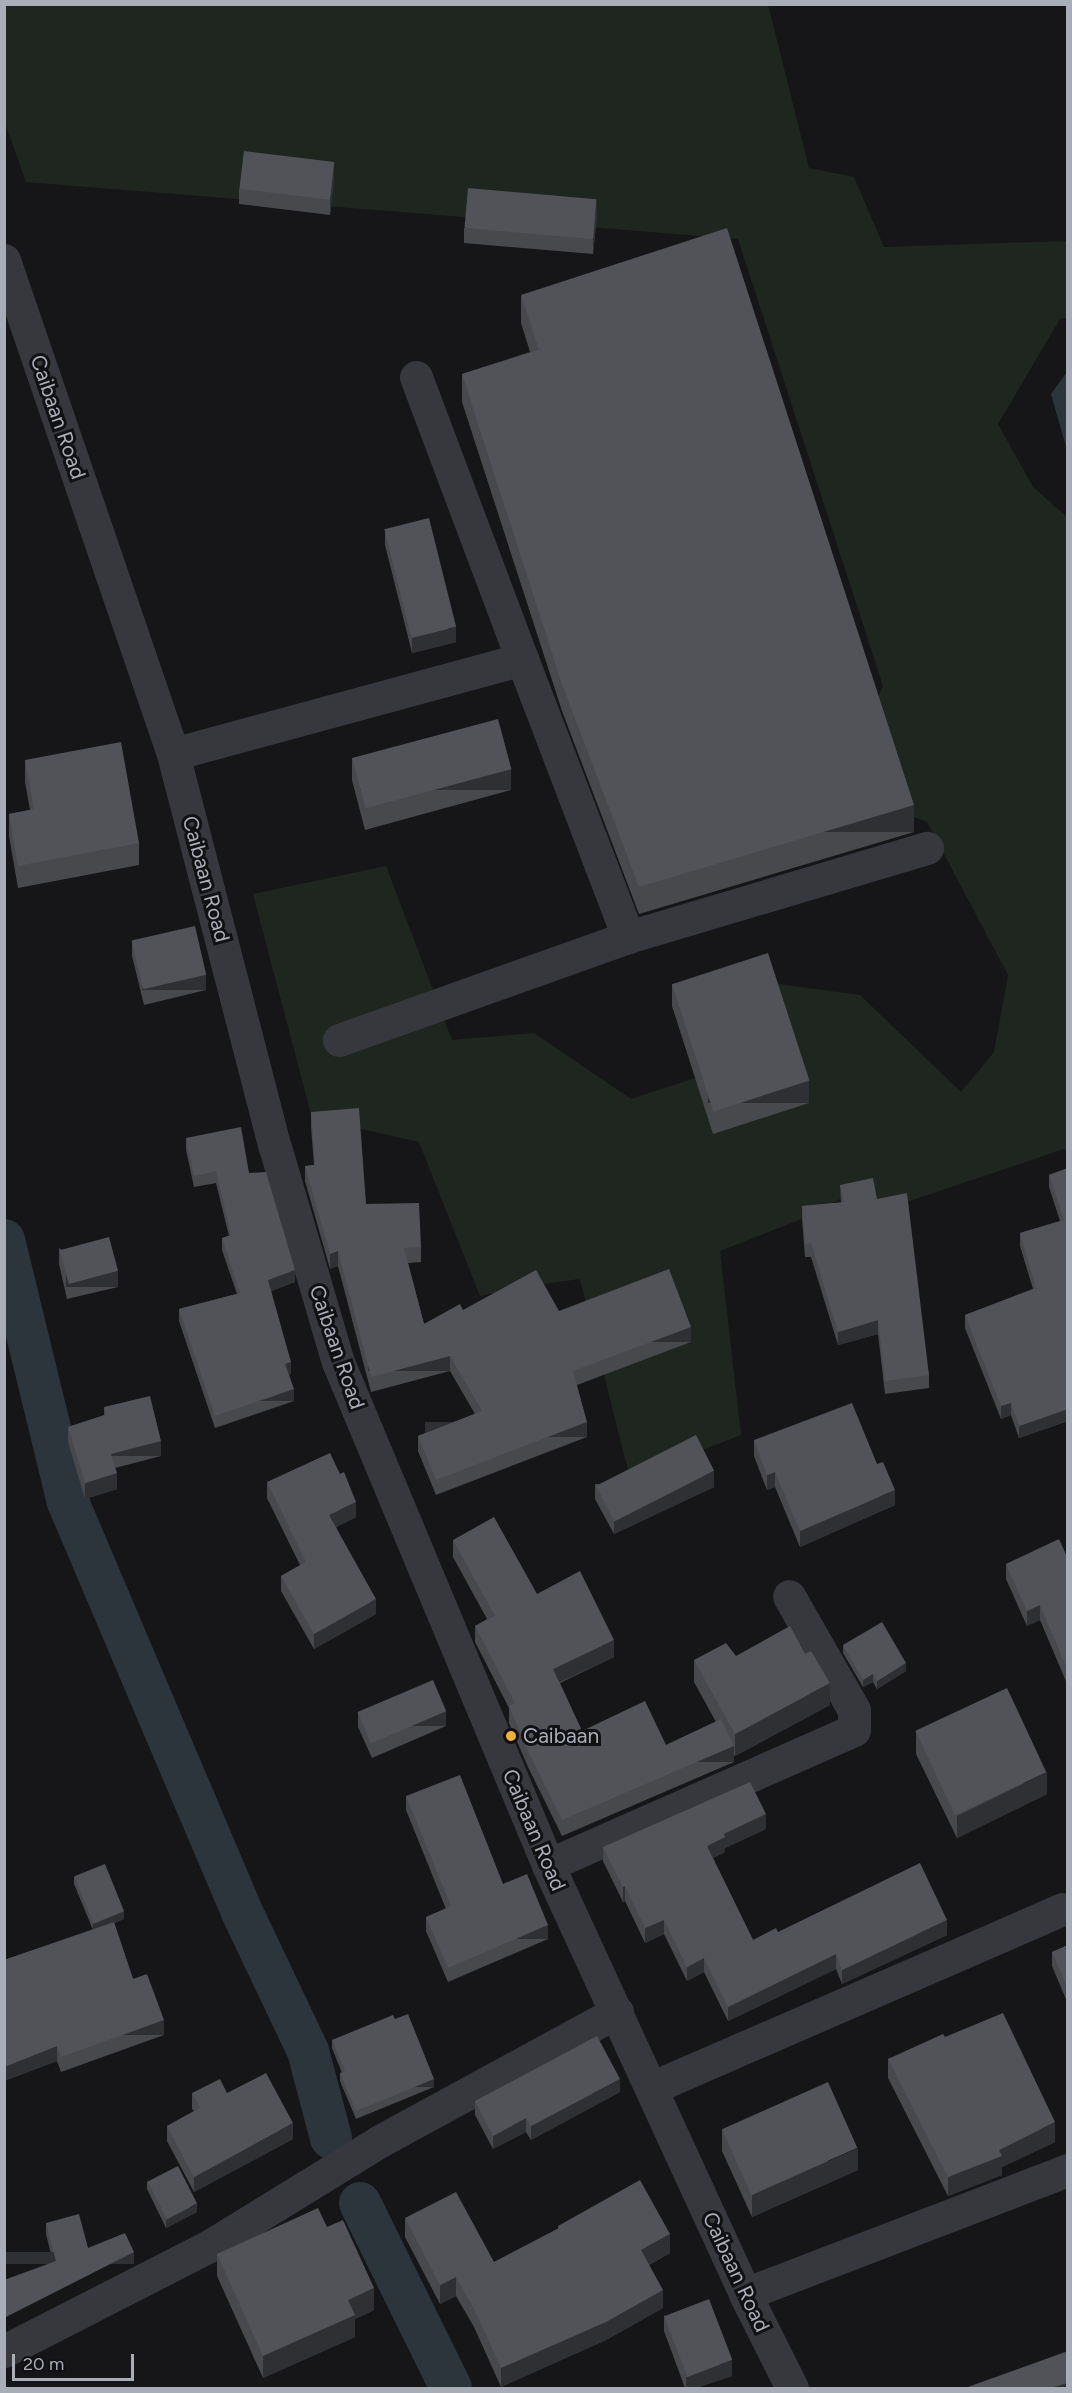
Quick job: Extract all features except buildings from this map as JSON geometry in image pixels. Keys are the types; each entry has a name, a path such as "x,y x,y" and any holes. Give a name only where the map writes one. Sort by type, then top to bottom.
{"street":[{"name":"Caibaan Road","path":"4,260 173,754 275,1147 338,1362 548,1865 745,2294 792,2388"},
{"path":"416,377 628,938"},
{"path":"173,754 522,659"},
{"path":"339,1040 628,938 927,848"},
{"path":"548,1865 854,1730 854,1710 789,1596"},
{"path":"651,2088 1063,1909"},
{"path":"4,2351 211,2246 380,2141 617,2012"},
{"path":"745,2294 1068,2170"}],"shaded area":[{"path":"5,5 768,5 809,168 854,177 884,247 1067,241 1067,318 1060,319 998,424 1033,487 1067,517 1067,1152 1064,1149 877,1212 840,1199 802,1219 720,1251 741,1435 630,1478 580,1279 480,1296 419,1142 312,1118 253,894 386,866 452,1040 534,1033 631,1099 762,1056 778,984 860,995 961,1092 994,1052 1008,975 927,822 873,801 855,751 883,686 738,239 26,182 5,123"},
{"path":"1068,372 1067,450 1051,394"}],"waterway":[{"path":"4,1240 68,1502 242,1912 308,2051 331,2138"},
{"path":"360,2203 451,2388"}],"place":[{"name":"Caibaan","path":"511,1736"}]}
